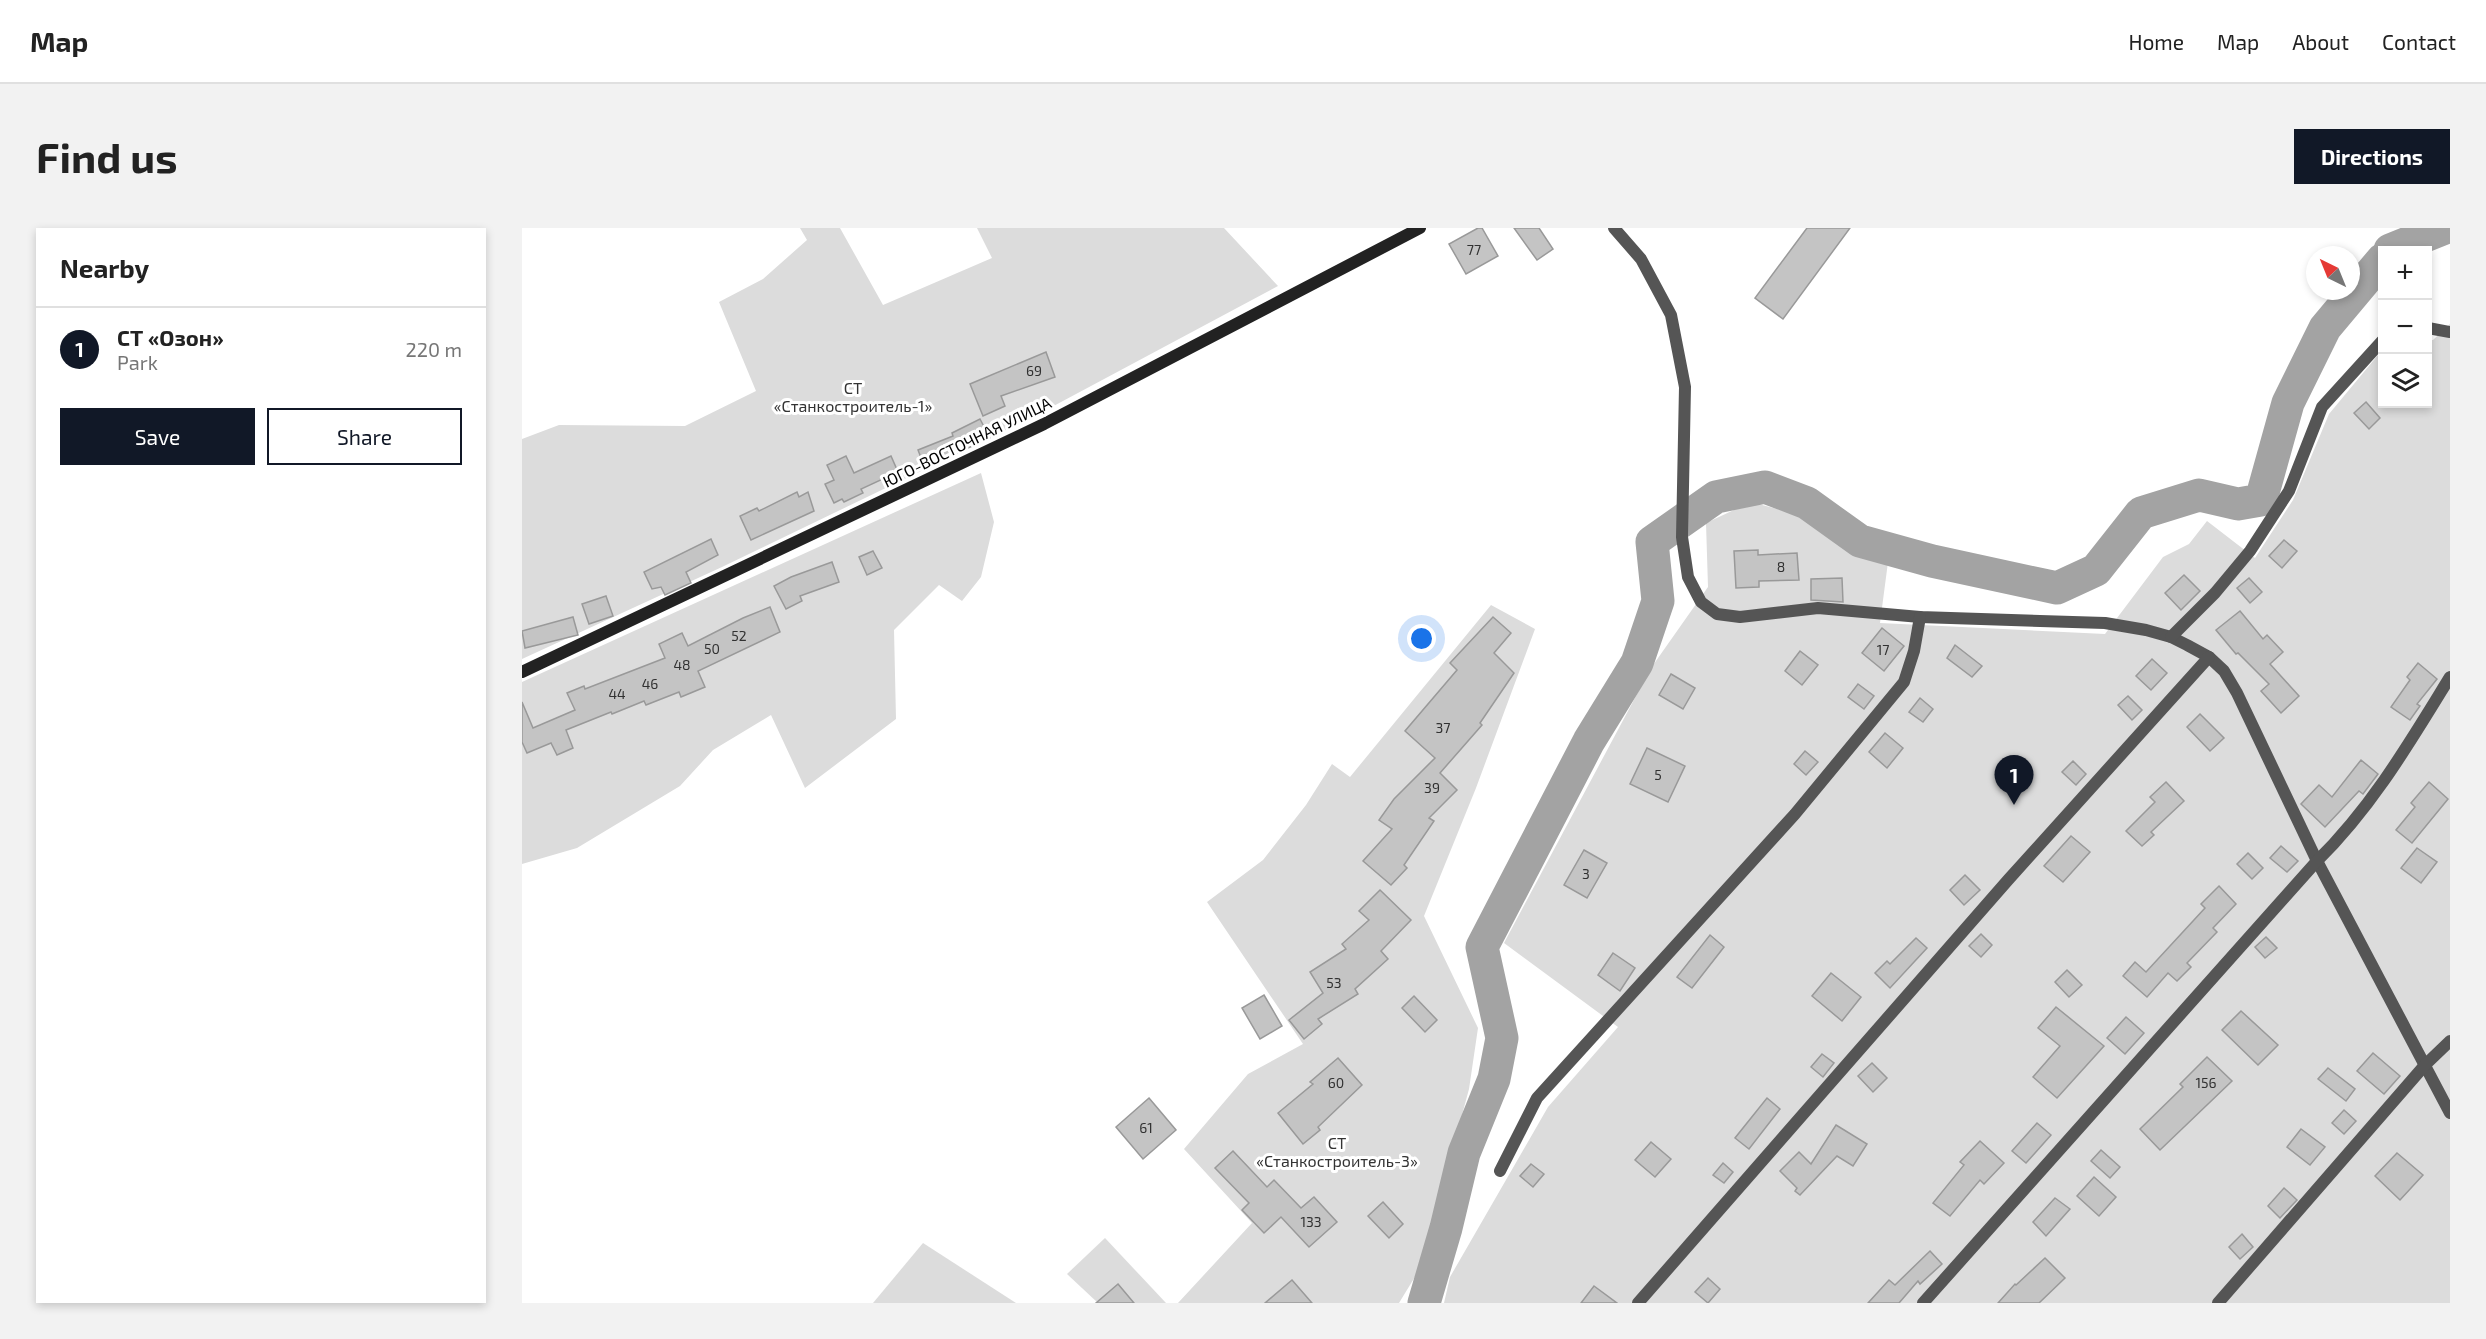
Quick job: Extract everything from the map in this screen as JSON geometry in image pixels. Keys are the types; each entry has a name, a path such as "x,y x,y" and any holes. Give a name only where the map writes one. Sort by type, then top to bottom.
{"street":[{"name":"ЮГО-ВОСТОЧНАЯ УЛИЦА","path":"522,672 1044,424 1420,228"},
{"path":"1614,228 1641,258 1671,315 1685,387 1682,537 1688,577 1701,602 1717,614 1740,616 1818,608 1920,617 2106,623 2170,637 2209,657 2224,671 2237,693 2317,861 2450,1113"},
{"path":"2432,329 2450,332"},
{"path":"2170,637 2215,593 2250,551 2289,491 2322,407 2378,345"},
{"path":"1500,1172 1537,1098 1795,814 1904,682 1914,651 1920,617"},
{"path":"1638,1303 2008,880 2209,657"},
{"path":"1923,1303 2317,861 2343,836 2395,766 2450,677"},
{"path":"2218,1303 2426,1065 2450,1041"}],"green space":[{"name":"СТ «Станкостроитель-1»","path":"800,228 840,228 883,305 992,258 977,228 1224,228 1278,286 1033,417 722,567 522,659 522,439 559,425 685,426 756,391 719,302 763,279 807,240"},
{"path":"2450,324 2450,1303 1444,1303 1450,1277 1548,1107 1618,1027 1504,943 1651,668 1708,587 1706,523 1751,502 1800,515 1888,562 1880,623 2105,634 2163,557 2189,544 2207,521 2255,558 2293,500 2329,414 2378,355 2378,408 2432,408 2433,340"},
{"path":"981,473 994,522 981,577 962,601 939,585 894,630 896,719 805,788 771,715 713,750 680,786 577,848 522,864 522,682"},
{"name":"СТ «Станкостроитель-3»","path":"1491,605 1535,629 1476,788 1424,916 1478,1028 1469,1089 1421,1267 1399,1303 1178,1303 1252,1223 1184,1149 1248,1074 1303,1044 1207,902 1263,860 1306,805 1332,764 1350,777"},
{"path":"1105,1238 1166,1303 1098,1303 1067,1274"},
{"path":"923,1243 1016,1303 873,1303"}],"building":[{"path":"1482,228 1498,256 1466,274 1449,244"},
{"path":"1514,228 1539,228 1553,249 1537,260"},
{"path":"1807,228 1850,228 1783,319 1755,298"},
{"path":"1046,352 1055,377 1001,396 1005,406 983,416 970,384"},
{"path":"2366,402 2380,418 2369,429 2354,413"},
{"path":"980,419 990,438 925,468 918,450 953,436 952,433"},
{"path":"846,456 854,473 891,456 898,472 861,489 863,493 844,502 842,499 834,503 825,484 834,480 827,465"},
{"path":"797,492 799,497 808,492 814,511 751,540 740,516 757,508 759,511"},
{"path":"711,539 718,555 686,572 691,583 665,595 661,587 652,589 644,572"},
{"path":"2284,540 2297,551 2282,568 2269,556"},
{"path":"1758,550 1758,555 1797,553 1799,580 1759,581 1759,587 1736,588 1734,551"},
{"path":"873,551 882,568 867,575 859,557"},
{"path":"832,562 839,582 800,596 802,601 786,609 774,586 791,577"},
{"path":"2184,575 2200,591 2181,610 2165,593"},
{"path":"1842,578 1843,602 1811,600 1811,579"},
{"path":"2249,578 2262,592 2250,603 2237,588"},
{"path":"606,596 613,616 589,624 582,604"},
{"path":"770,607 780,632 698,671 705,687 681,697 679,692 646,705 644,701 566,730 573,748 557,755 551,743 527,753 522,742 522,702 533,728 575,710 567,693 584,686 585,689 665,658 659,644 682,633 688,646"},
{"path":"2240,611 2263,639 2267,635 2283,652 2270,664 2299,696 2281,713 2261,691 2269,684 2238,653 2236,654 2216,630"},
{"path":"573,617 578,635 525,648 522,631"},
{"path":"1493,617 1511,633 1494,653 1514,673 1480,723 1482,725 1440,773 1457,790 1429,818 1434,821 1404,865 1407,868 1391,885 1363,861 1392,829 1379,820 1394,799 1435,758 1405,731 1457,670 1450,663"},
{"path":"1882,628 1904,646 1884,671 1862,653"},
{"path":"1955,645 1982,666 1972,677 1947,658"},
{"path":"1800,651 1818,665 1802,685 1785,671"},
{"path":"2152,659 2167,673 2151,690 2136,676"},
{"path":"2418,663 2437,679 2417,704 2420,706 2410,720 2391,707 2410,680 2407,677"},
{"path":"1671,674 1695,688 1683,709 1659,695"},
{"path":"1858,684 1874,696 1864,709 1848,697"},
{"path":"2128,696 2142,710 2132,720 2118,705"},
{"path":"1920,698 1933,709 1923,722 1909,712"},
{"path":"2200,714 2224,738 2210,751 2187,727"},
{"path":"1885,733 1903,748 1887,768 1869,752"},
{"path":"1647,748 1685,766 1668,802 1630,784"},
{"path":"1805,751 1818,762 1806,775 1794,764"},
{"path":"2361,760 2378,774 2363,794 2359,791 2325,827 2301,804 2319,785 2332,797"},
{"path":"2073,761 2086,774 2076,785 2062,772"},
{"path":"2166,782 2184,801 2151,832 2154,835 2142,846 2126,831 2155,802 2150,797"},
{"path":"2429,782 2448,799 2412,843 2396,830 2415,807 2411,803"},
{"path":"2071,836 2090,852 2063,882 2044,866"},
{"path":"2281,846 2298,861 2287,872 2270,858"},
{"path":"2417,848 2437,862 2421,883 2401,868"},
{"path":"1584,850 1607,863 1587,898 1564,885"},
{"path":"2248,853 2263,868 2252,879 2237,864"},
{"path":"1965,875 1980,890 1964,905 1950,890"},
{"path":"2219,886 2236,904 2213,928 2217,932 2187,963 2191,967 2177,981 2168,973 2147,997 2123,976 2135,962 2146,972 2205,908 2201,904"},
{"path":"1380,890 1411,920 1381,951 1388,959 1355,989 1358,994 1318,1019 1322,1024 1304,1039 1289,1020 1323,993 1310,972 1346,949 1342,944 1369,920 1359,911"},
{"path":"1981,934 1992,945 1981,957 1969,946"},
{"path":"1710,935 1724,947 1692,988 1677,977"},
{"path":"2266,937 2277,948 2265,958 2255,947"},
{"path":"1916,938 1927,948 1890,988 1875,973 1887,961 1890,964"},
{"path":"1613,953 1635,968 1620,991 1598,975"},
{"path":"2067,970 2082,985 2069,997 2055,982"},
{"path":"1831,973 1861,997 1842,1021 1812,996"},
{"path":"1264,995 1282,1026 1260,1039 1242,1008"},
{"path":"1414,996 1437,1020 1425,1032 1402,1008"},
{"path":"2056,1007 2104,1046 2057,1098 2033,1077 2060,1046 2038,1028"},
{"path":"2241,1011 2278,1045 2258,1065 2222,1030"},
{"path":"2126,1017 2144,1033 2125,1054 2107,1038"},
{"path":"2373,1053 2400,1076 2384,1094 2357,1071"},
{"path":"1822,1054 1834,1063 1823,1077 1811,1067"},
{"path":"2207,1057 2232,1081 2160,1150 2140,1129 2183,1087 2180,1084"},
{"path":"1338,1058 1362,1085 1318,1127 1320,1130 1303,1144 1278,1113 1313,1084 1310,1082"},
{"path":"1872,1063 1887,1078 1873,1092 1858,1076"},
{"path":"2328,1068 2355,1089 2346,1101 2318,1079"},
{"path":"1149,1098 1176,1130 1143,1159 1116,1127"},
{"path":"1767,1098 1780,1109 1749,1149 1735,1138"},
{"path":"2344,1110 2356,1121 2344,1134 2332,1123"},
{"path":"2037,1123 2051,1135 2026,1163 2012,1151"},
{"path":"1836,1125 1867,1144 1853,1166 1837,1156 1800,1195 1795,1191 1797,1188 1780,1171 1799,1152 1811,1164"},
{"path":"2301,1129 2325,1147 2310,1165 2287,1147"},
{"path":"1980,1141 2004,1163 1984,1184 1980,1180 1950,1216 1933,1203 1964,1165 1960,1162"},
{"path":"1651,1142 1671,1159 1655,1177 1635,1160"},
{"path":"2101,1150 2120,1167 2110,1178 2091,1161"},
{"path":"1233,1151 1267,1187 1274,1180 1301,1208 1314,1197 1337,1222 1309,1247 1281,1217 1264,1233 1242,1210 1249,1203 1215,1168"},
{"path":"2397,1153 2423,1175 2400,1200 2375,1176"},
{"path":"1723,1163 1733,1172 1724,1183 1713,1175"},
{"path":"1531,1164 1544,1174 1533,1187 1520,1176"},
{"path":"2094,1177 2116,1197 2099,1216 2077,1196"},
{"path":"2284,1188 2297,1200 2280,1218 2268,1206"},
{"path":"2055,1198 2070,1209 2046,1236 2033,1222"},
{"path":"1383,1202 1403,1224 1389,1238 1368,1216"},
{"path":"2242,1234 2253,1247 2240,1259 2229,1247"},
{"path":"1930,1251 1942,1264 1920,1284 1918,1281 1899,1303 1868,1303 1889,1280 1895,1285"},
{"path":"2045,1258 2065,1278 2039,1303 1998,1303 2015,1284"},
{"path":"1708,1278 1720,1289 1708,1303 1695,1292"},
{"path":"1292,1280 1312,1303 1265,1303"},
{"path":"1118,1284 1134,1303 1096,1303"},
{"path":"1594,1286 1617,1303 1581,1303"}],"waterway":[{"path":"2400,246 2445,228"},
{"path":"1424,1303 1446,1228 1464,1153 1494,1079 1502,1038 1482,947 1589,741 1637,663 1658,601 1652,542 1716,497 1765,487 1807,503 1860,541 1932,561 2057,588 2096,570 2141,513 2199,495 2238,504 2261,500 2288,403 2325,328 2378,265"}],"place":[{"name":"СТ «Озон»","path":"2014,805"}]}
